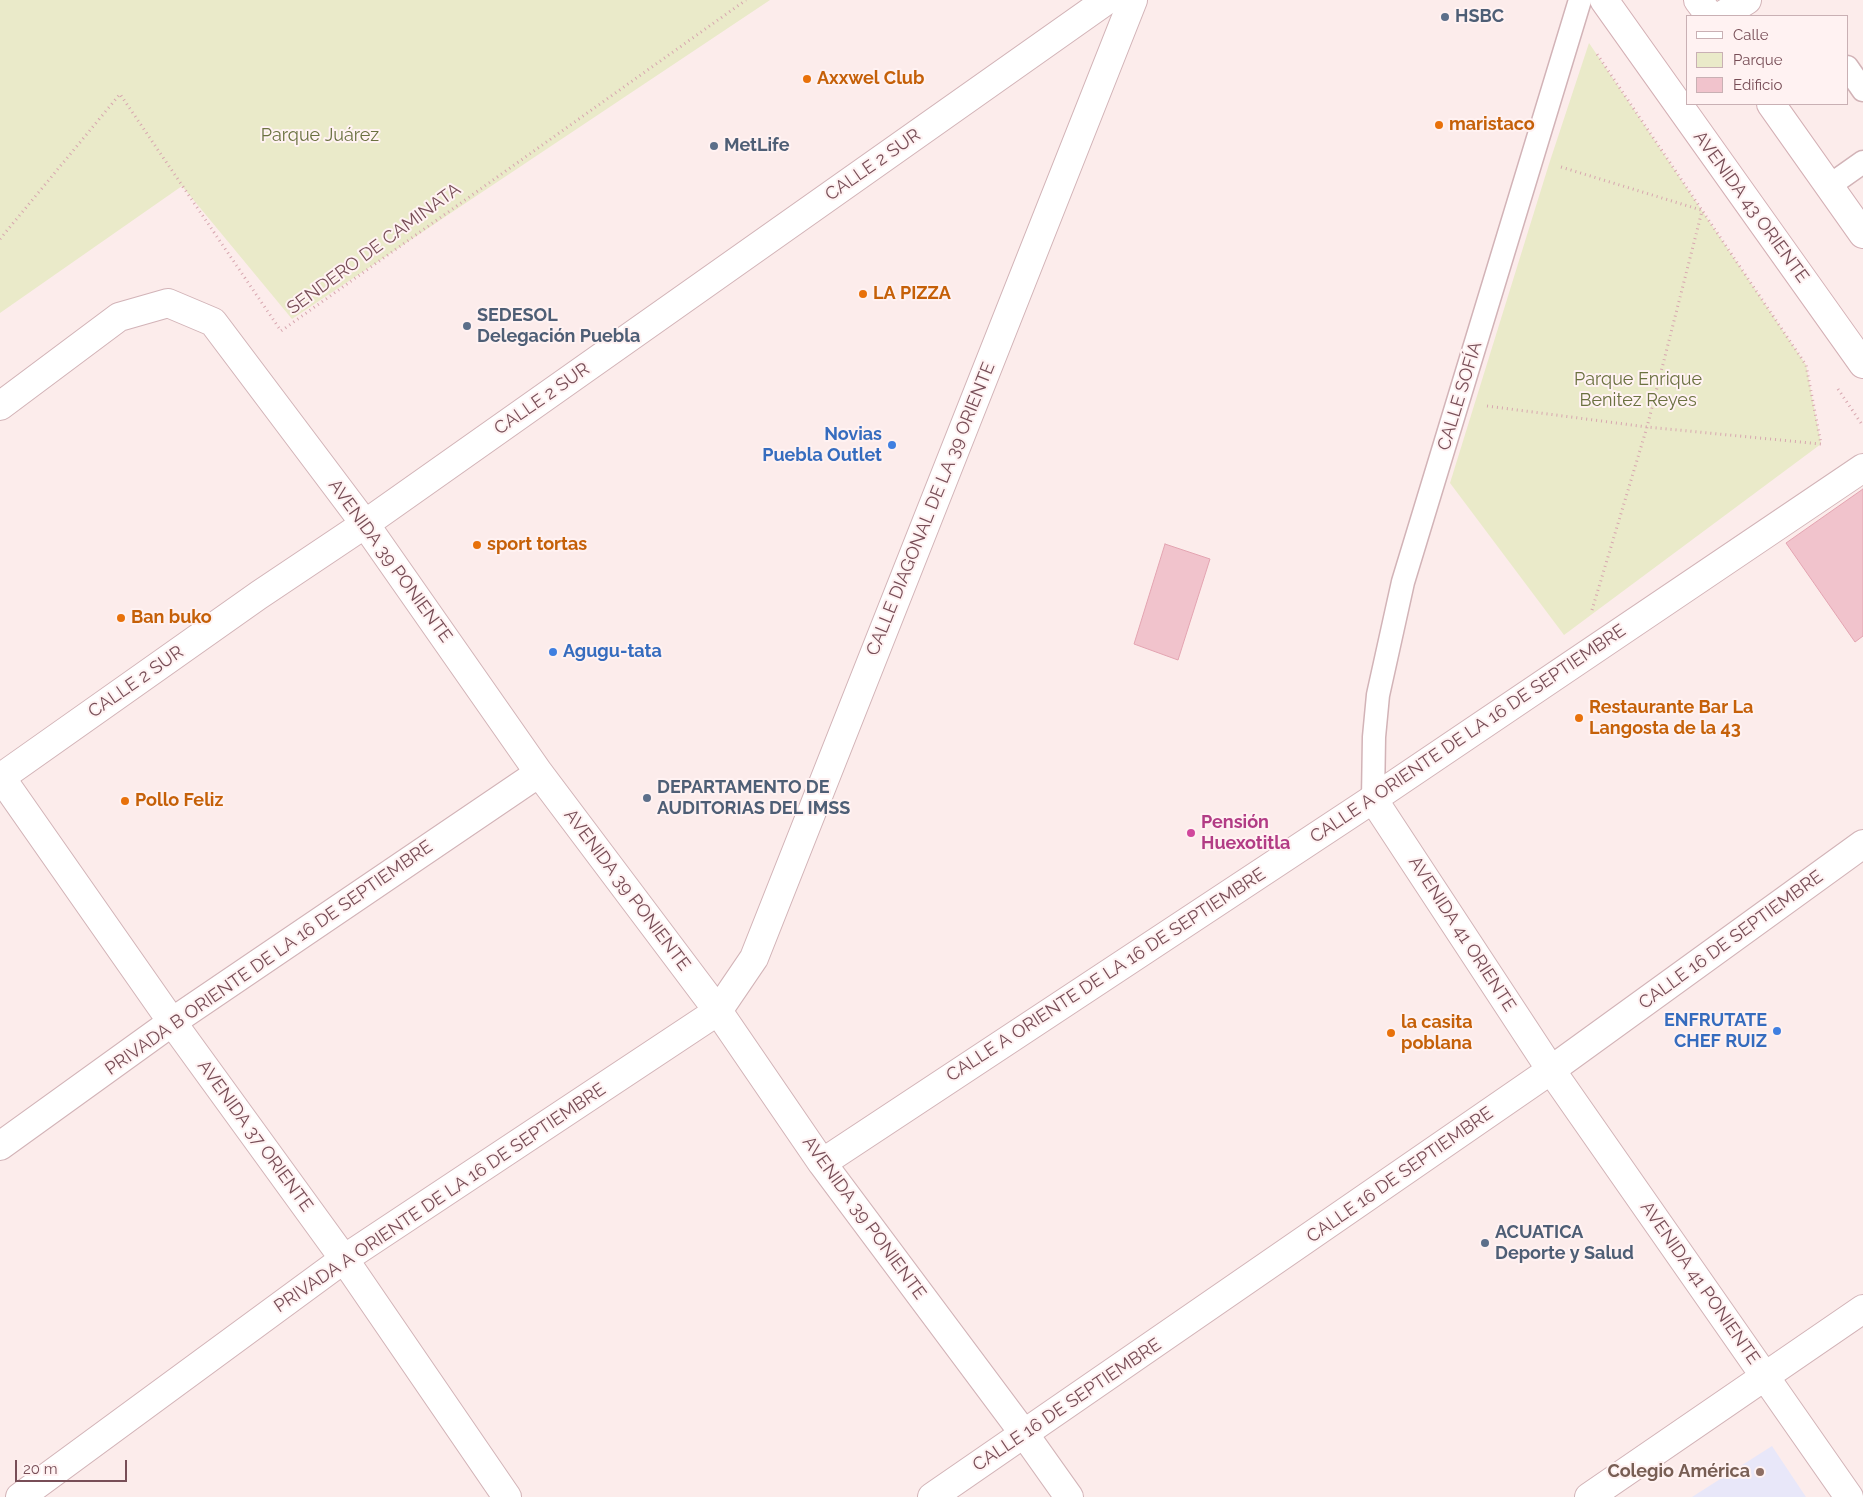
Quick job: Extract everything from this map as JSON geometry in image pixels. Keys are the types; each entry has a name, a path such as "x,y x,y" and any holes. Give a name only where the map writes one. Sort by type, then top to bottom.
{"street":[{"name":"CALLE 2 SUR","path":"0,777 259,595 365,524 1107,0"},
{"name":"CALLE DIAGONAL DE LA 39 ORIENTE","path":"718,1011 754,958 1132,0"},
{"name":"AVENIDA 43 ORIENTE","path":"1604,0 1863,364"},
{"path":"1698,0 1709,15"},
{"path":"1723,15 1747,0"},
{"path":"1772,105 1863,234"},
{"name":"AVENIDA 39 PONIENTE","path":"0,406 119,317 168,303 213,322 365,524 539,773 718,1011 822,1163 1069,1497"},
{"name":"CALLE A ORIENTE DE LA 16 DE SEPTIEMBRE","path":"822,1163 1373,798 1863,468"},
{"name":"PRIVADA B ORIENTE DE LA 16 DE SEPTIEMBRE","path":"0,1146 172,1022 539,773"},
{"name":"AVENIDA 37 ORIENTE","path":"0,777 172,1022 344,1259 507,1497"},
{"name":"AVENIDA 41 ORIENTE","path":"1373,798 1551,1070"},
{"name":"CALLE 16 DE SEPTIEMBRE","path":"932,1497 1025,1435 1551,1070 1863,844"},
{"name":"PRIVADA A ORIENTE DE LA 16 DE SEPTIEMBRE","path":"20,1497 344,1259 718,1011"},
{"name":"AVENIDA 41 PONIENTE","path":"1551,1070 1849,1497"},
{"path":"1589,1497 1863,1308"}],"lane":[{"name":"CALLE SOFÍA","path":"1373,798 1374,737 1378,695 1403,582 1578,7"},
{"path":"1848,68 1863,90"},
{"path":"1829,186 1863,162"}],"path":[{"name":"SENDERO DE CAMINATA","path":"0,239 120,94 282,331 746,0"},
{"path":"1484,406 1647,427 1821,444 1806,365 1589,43 1578,7"},
{"path":"1558,167 1702,210"},
{"path":"1590,617 1647,427 1702,210"}],"shaded area":[{"name":"Colegio América","path":"1772,1446 1806,1497 1692,1497"}],"green space":[{"name":"Parque Juárez","path":"0,0 770,0 292,319 182,186 0,313"},
{"name":"Parque Enrique Benitez Reyes","path":"1589,43 1806,365 1821,444 1564,635 1450,483 1549,164"}],"building":[{"path":"1863,489 1863,636 1855,642 1786,543"},
{"path":"1165,544 1210,559 1178,660 1134,644"}],"place":[{"name":"HSBC","path":"1445,17"},
{"name":"Axxwel Club","path":"807,79"},
{"name":"maristaco","path":"1439,125"},
{"name":"MetLife","path":"714,146"},
{"name":"LA PIZZA","path":"863,294"},
{"name":"SEDESOL Delegación Puebla","path":"467,326"},
{"name":"Novias Puebla Outlet","path":"892,445"},
{"name":"sport tortas","path":"477,545"},
{"name":"Ban buko","path":"121,618"},
{"name":"Agugu-tata","path":"553,652"},
{"name":"Restaurante Bar La Langosta de la 43","path":"1579,718"},
{"name":"DEPARTAMENTO DE AUDITORIAS DEL IMSS","path":"647,798"},
{"name":"Pollo Feliz","path":"125,801"},
{"name":"Pensión Huexotitla","path":"1191,833"},
{"name":"ENFRUTATE CHEF RUIZ","path":"1777,1031"},
{"name":"la casita poblana","path":"1391,1033"},
{"name":"ACUATICA Deporte y Salud","path":"1485,1243"},
{"name":"Colegio América","path":"1760,1472"}]}
